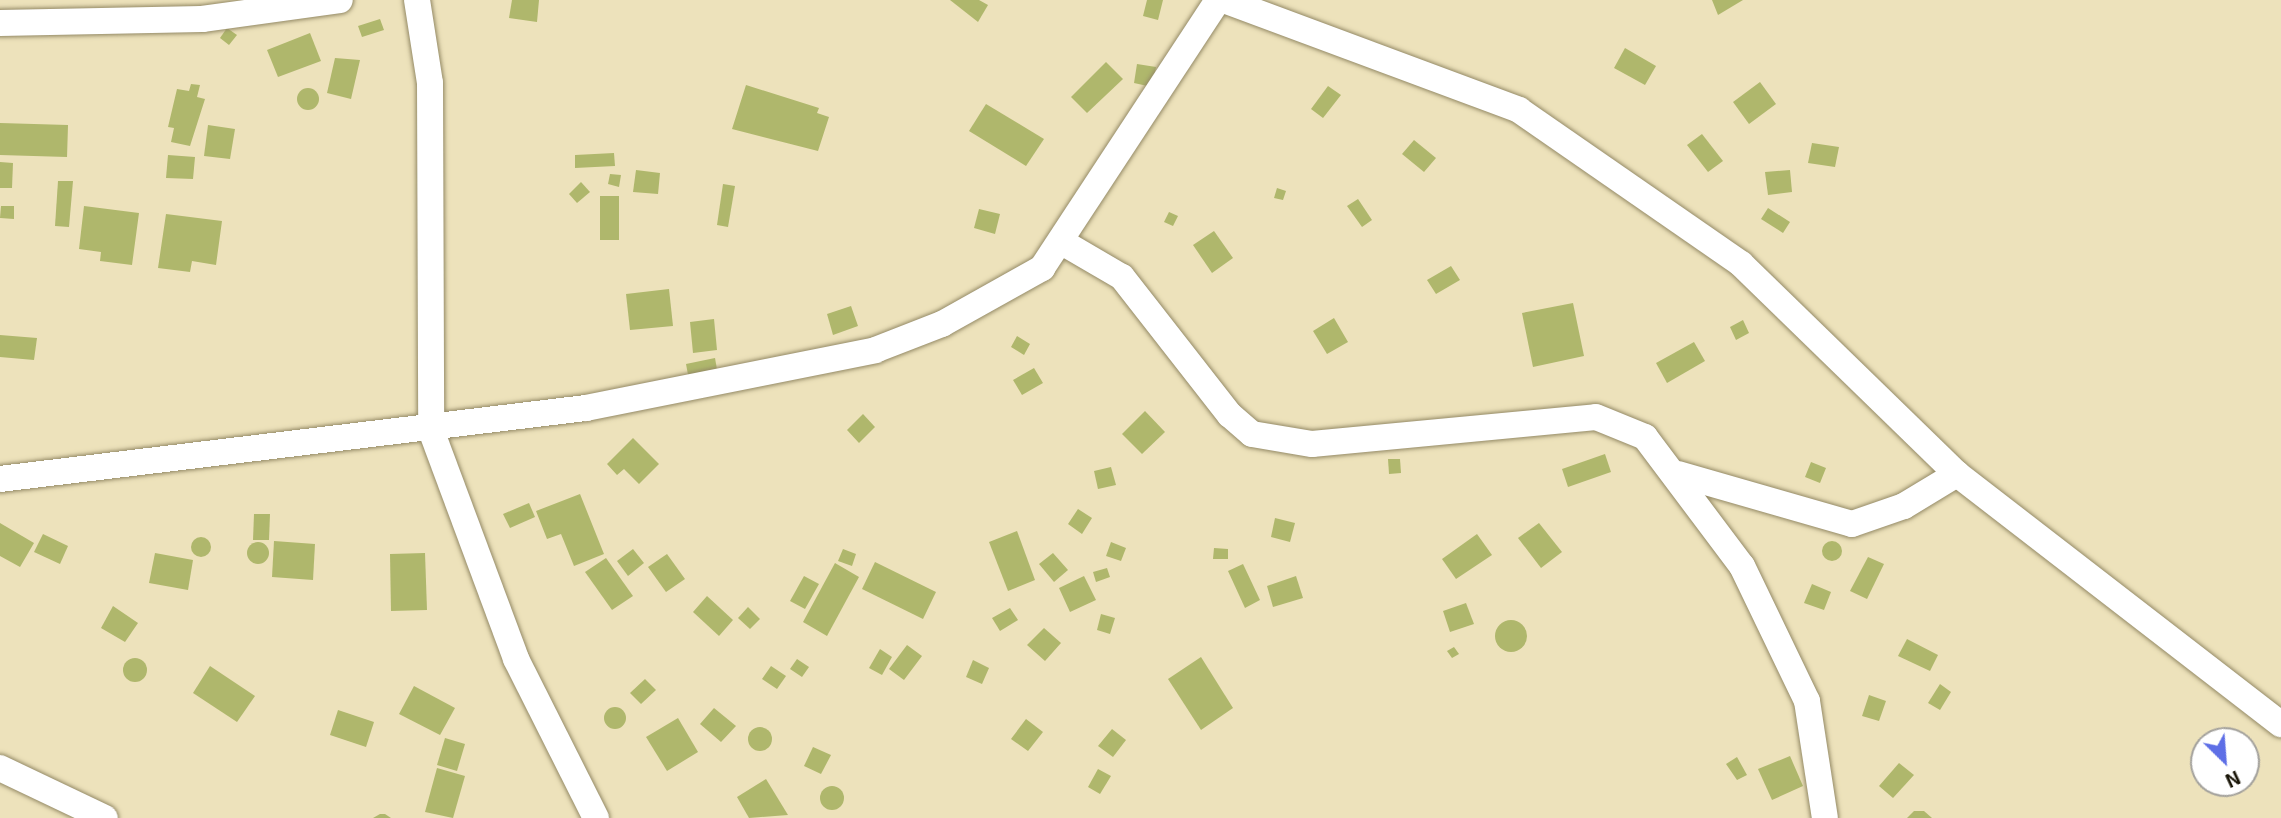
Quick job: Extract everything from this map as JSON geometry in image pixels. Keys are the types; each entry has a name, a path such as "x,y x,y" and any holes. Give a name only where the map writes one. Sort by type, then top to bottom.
{"street":[{"path":"0,23 202,19 340,0"},
{"path":"417,0 430,83 431,430 516,659 596,818"},
{"path":"0,479 431,430 586,408 875,350 1012,287 1042,268 1062,243 1188,41 1221,1 1519,110 1741,264 1956,474 2281,724"},
{"path":"1062,243 1122,277 1230,415 1252,433 1312,444 1596,417 1645,437 1678,474 1742,566 1807,701 1825,818"},
{"path":"1678,474 1852,524 1904,506 1956,474"},
{"path":"0,768 105,818"}],"building":[{"path":"512,0 539,0 537,22 509,18"},
{"path":"950,0 979,0 988,5 978,22"},
{"path":"1147,0 1163,0 1158,20 1143,16"},
{"path":"1712,0 1743,0 1718,15"},
{"path":"380,19 384,30 362,37 358,26"},
{"path":"227,28 237,35 229,45 220,38"},
{"path":"310,33 321,61 278,77 267,50"},
{"path":"1625,48 1656,66 1645,85 1614,68"},
{"path":"335,58 360,60 351,99 327,93"},
{"path":"1106,62 1123,79 1087,113 1071,97"},
{"path":"1137,64 1156,67 1152,87 1134,83"},
{"path":"1760,82 1776,104 1749,124 1733,102"},
{"path":"191,84 200,85 197,97 205,99 190,146 171,142 174,128 168,127 177,89 189,91"},
{"path":"746,85 819,108 817,113 829,117 818,151 732,129"},
{"path":"1328,86 1341,95 1323,118 1311,109"},
{"path":"308,88 316,91 319,99 316,107 308,110 300,107 297,99 300,91"},
{"path":"986,104 1044,139 1026,166 969,131"},
{"path":"0,123 68,125 67,157 0,155"},
{"path":"208,125 235,129 230,159 204,156"},
{"path":"1702,134 1723,161 1708,172 1687,145"},
{"path":"1414,140 1436,158 1424,172 1402,154"},
{"path":"1812,143 1839,147 1835,167 1808,163"},
{"path":"614,153 615,166 575,168 575,155"},
{"path":"168,155 195,157 193,179 166,178"},
{"path":"0,162 13,163 12,188 0,188"},
{"path":"636,170 660,173 658,194 633,192"},
{"path":"1790,170 1792,192 1768,195 1765,172"},
{"path":"610,174 621,175 619,187 608,184"},
{"path":"58,181 73,181 69,227 55,226"},
{"path":"581,182 590,192 577,203 569,194"},
{"path":"723,184 735,186 728,227 717,225"},
{"path":"1277,188 1286,191 1283,200 1274,198"},
{"path":"600,196 619,196 619,240 600,240"},
{"path":"1358,199 1372,220 1362,227 1347,206"},
{"path":"1,206 14,206 14,219 0,218"},
{"path":"84,206 139,213 132,265 100,261 101,252 79,249"},
{"path":"1768,208 1790,222 1783,233 1761,219"},
{"path":"979,209 1000,214 995,234 974,228"},
{"path":"1169,212 1178,216 1173,226 1164,222"},
{"path":"166,214 222,221 216,265 192,261 190,272 158,268"},
{"path":"1214,231 1233,258 1212,273 1193,245"},
{"path":"1451,266 1460,280 1436,294 1427,280"},
{"path":"669,289 673,326 630,330 626,294"},
{"path":"1573,303 1584,356 1533,367 1522,313"},
{"path":"851,306 858,326 833,335 827,314"},
{"path":"1334,318 1348,342 1327,354 1313,331"},
{"path":"714,319 717,350 693,353 690,322"},
{"path":"1743,320 1749,333 1736,340 1730,327"},
{"path":"0,335 37,338 34,360 0,357"},
{"path":"1017,336 1030,344 1024,355 1011,347"},
{"path":"1694,342 1705,361 1667,383 1656,363"},
{"path":"715,358 718,375 689,380 686,364"},
{"path":"1034,368 1043,383 1022,395 1013,380"},
{"path":"1145,411 1165,432 1142,454 1122,434"},
{"path":"863,414 875,427 859,443 847,430"},
{"path":"633,438 659,464 639,484 624,469 617,475 607,464"},
{"path":"1605,454 1611,472 1568,487 1562,469"},
{"path":"1388,459 1400,459 1401,473 1389,474"},
{"path":"1811,462 1826,468 1820,483 1805,477"},
{"path":"1111,467 1116,485 1098,489 1094,471"},
{"path":"580,494 604,554 574,566 561,534 547,539 536,511"},
{"path":"529,503 535,517 510,528 503,514"},
{"path":"1078,509 1092,518 1082,534 1068,524"},
{"path":"254,514 270,514 269,540 253,540"},
{"path":"1275,518 1295,523 1290,542 1271,537"},
{"path":"0,523 34,543 20,567 0,556"},
{"path":"1539,523 1562,552 1541,568 1518,538"},
{"path":"1017,531 1035,580 1008,591 989,542"},
{"path":"43,534 68,546 60,564 34,552"},
{"path":"1477,534 1492,555 1456,579 1442,559"},
{"path":"201,537 208,540 211,547 208,554 201,557 194,554 191,547 194,540"},
{"path":"274,541 315,544 313,580 272,577"},
{"path":"1828,541 1836,541 1842,551 1836,561 1828,561 1822,555 1822,547"},
{"path":"258,542 266,545 269,553 266,561 258,564 250,561 247,553 250,545"},
{"path":"1111,542 1126,548 1121,561 1106,556"},
{"path":"1214,548 1228,549 1228,559 1213,559"},
{"path":"633,549 644,563 628,576 617,561"},
{"path":"843,549 856,554 852,566 838,561"},
{"path":"155,553 193,560 188,590 149,583"},
{"path":"425,553 427,610 391,611 390,554"},
{"path":"1053,553 1068,570 1054,582 1039,564"},
{"path":"667,554 685,579 666,592 648,567"},
{"path":"1868,557 1884,564 1867,599 1850,591"},
{"path":"606,558 633,596 612,610 585,572"},
{"path":"875,562 936,592 923,619 862,589"},
{"path":"835,563 859,577 827,636 803,622"},
{"path":"1243,564 1260,600 1245,608 1228,571"},
{"path":"1107,568 1110,577 1096,582 1093,572"},
{"path":"804,576 819,584 805,609 790,601"},
{"path":"1084,576 1096,600 1070,612 1059,588"},
{"path":"1296,576 1303,598 1273,607 1267,586"},
{"path":"1812,584 1831,592 1824,610 1804,603"},
{"path":"707,596 733,620 719,636 693,612"},
{"path":"1466,603 1474,624 1450,632 1443,611"},
{"path":"113,606 138,623 125,642 101,628"},
{"path":"748,607 760,619 750,629 738,618"},
{"path":"1010,608 1018,620 1000,631 992,618"},
{"path":"1101,614 1115,618 1110,634 1097,630"},
{"path":"1511,620 1522,625 1527,636 1522,647 1511,652 1500,647 1495,636 1500,625"},
{"path":"1044,628 1061,643 1045,661 1027,645"},
{"path":"1907,639 1938,655 1930,671 1898,656"},
{"path":"907,645 922,656 904,680 889,669"},
{"path":"1454,647 1459,654 1452,658 1447,651"},
{"path":"880,649 892,657 882,675 869,668"},
{"path":"1201,657 1233,708 1201,730 1168,679"},
{"path":"135,658 143,662 147,670 143,678 135,682 127,678 123,670 127,662"},
{"path":"797,659 809,667 802,677 790,669"},
{"path":"973,660 989,668 982,684 966,677"},
{"path":"210,666 255,696 237,722 193,693"},
{"path":"771,666 786,676 777,689 762,679"},
{"path":"645,679 656,690 641,704 630,693"},
{"path":"1940,684 1951,692 1940,710 1928,703"},
{"path":"414,686 455,708 440,735 399,714"},
{"path":"1869,695 1886,701 1879,721 1862,716"},
{"path":"615,707 623,710 626,718 623,726 615,729 607,726 604,718 607,710"},
{"path":"714,708 736,726 721,742 700,724"},
{"path":"338,710 374,722 366,747 330,735"},
{"path":"678,718 698,752 667,771 646,737"},
{"path":"1026,719 1043,732 1028,751 1011,739"},
{"path":"760,727 771,734 772,739 765,750 760,751 749,744 748,739 755,728"},
{"path":"1112,729 1126,740 1113,757 1098,746"},
{"path":"445,738 465,744 457,771 437,765"},
{"path":"813,747 831,755 821,774 804,766"},
{"path":"1790,756 1803,786 1772,800 1758,769"},
{"path":"1737,757 1747,775 1737,780 1726,764"},
{"path":"1899,763 1914,775 1893,798 1879,786"},
{"path":"437,768 465,776 453,818 425,812"},
{"path":"1098,769 1111,776 1100,794 1088,787"},
{"path":"766,779 788,815 749,818 737,797"},
{"path":"832,786 843,793 844,798 837,809 832,810 821,803 820,798 827,787"},
{"path":"1914,811 1924,811 1932,818 1907,818"},
{"path":"380,814 391,818 373,818"}]}
